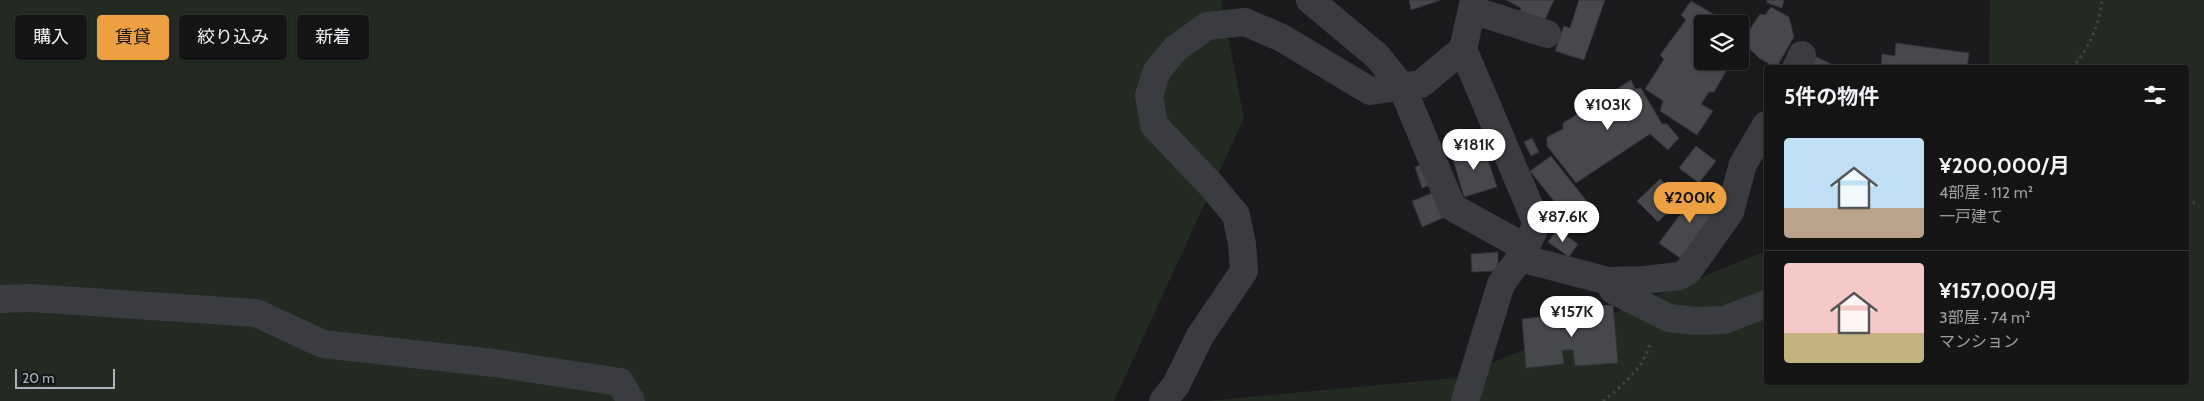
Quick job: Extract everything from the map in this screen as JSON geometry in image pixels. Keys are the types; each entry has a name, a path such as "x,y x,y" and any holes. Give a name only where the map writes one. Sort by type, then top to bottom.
{"street":[{"path":"1310,0 1377,56 1402,87 1452,207 1522,252 1608,280 1646,280 1679,276 1688,271 1730,212 1738,189 1743,164 1764,127"},
{"path":"1466,401 1501,284 1522,252 1537,224 1463,49 1473,5 1546,34"},
{"path":"1163,401 1176,386 1200,336 1244,270 1242,244 1236,215 1211,184 1154,125 1149,95 1157,71 1175,50 1207,26 1245,22 1282,38 1370,91 1422,84 1463,49"},
{"path":"1608,280 1613,290 1669,318 1696,321 1724,320 1764,305"},
{"path":"0,299 31,298 256,313 324,344 494,363 620,382 631,401"}],"path":[{"path":"2074,65 2080,58 2099,18 2102,0"},
{"path":"2189,202 2197,203"},
{"path":"1603,401 1622,386 1648,353 1660,312"}],"shaded area":[{"path":"0,0 1221,0 1244,118 1114,401 0,401"},
{"path":"1990,0 2204,0 2204,401 1206,401 1455,378 1764,252 1764,385 2189,385 2189,65 1989,65"}],"building":[{"path":"1409,0 1441,0 1411,10"},
{"path":"1506,0 1554,0 1544,22 1520,12 1521,8"},
{"path":"1579,0 1605,0 1584,60 1555,51 1564,26 1570,28"},
{"path":"1767,0 1784,0 1782,8 1767,3"},
{"path":"1691,1 1715,15 1694,15 1694,70 1727,70 1714,92 1709,92 1701,104 1713,111 1697,135 1660,111 1663,101 1645,89 1664,59 1660,55 1686,20 1681,15"},
{"path":"1771,7 1789,17 1794,37 1778,65 1771,65 1759,58 1749,48 1749,30 1760,14 1765,15"},
{"path":"1896,43 1969,53 1967,65 1881,65 1882,54 1895,56"},
{"path":"1816,57 1833,65 1812,65"},
{"path":"1631,80 1635,89 1641,88 1662,124 1667,124 1679,138 1668,150 1650,134 1576,183 1547,146 1547,137 1563,129 1563,123"},
{"path":"1532,138 1539,152 1531,156 1524,142"},
{"path":"1483,145 1497,187 1464,197 1452,156"},
{"path":"1696,146 1716,161 1699,183 1679,168"},
{"path":"1551,156 1589,204 1569,220 1530,171"},
{"path":"1423,164 1430,185 1422,188 1415,167"},
{"path":"1660,179 1681,200 1658,222 1637,201"},
{"path":"1699,189 1720,205 1680,258 1659,243"},
{"path":"1435,192 1445,217 1422,227 1412,201"},
{"path":"1557,229 1578,244 1569,257 1548,242"},
{"path":"1498,252 1498,264 1494,271 1472,272 1471,254"},
{"path":"1613,305 1618,363 1575,366 1573,350 1562,350 1564,364 1526,368 1522,319 1558,315 1560,329 1574,327 1572,307"}]}
